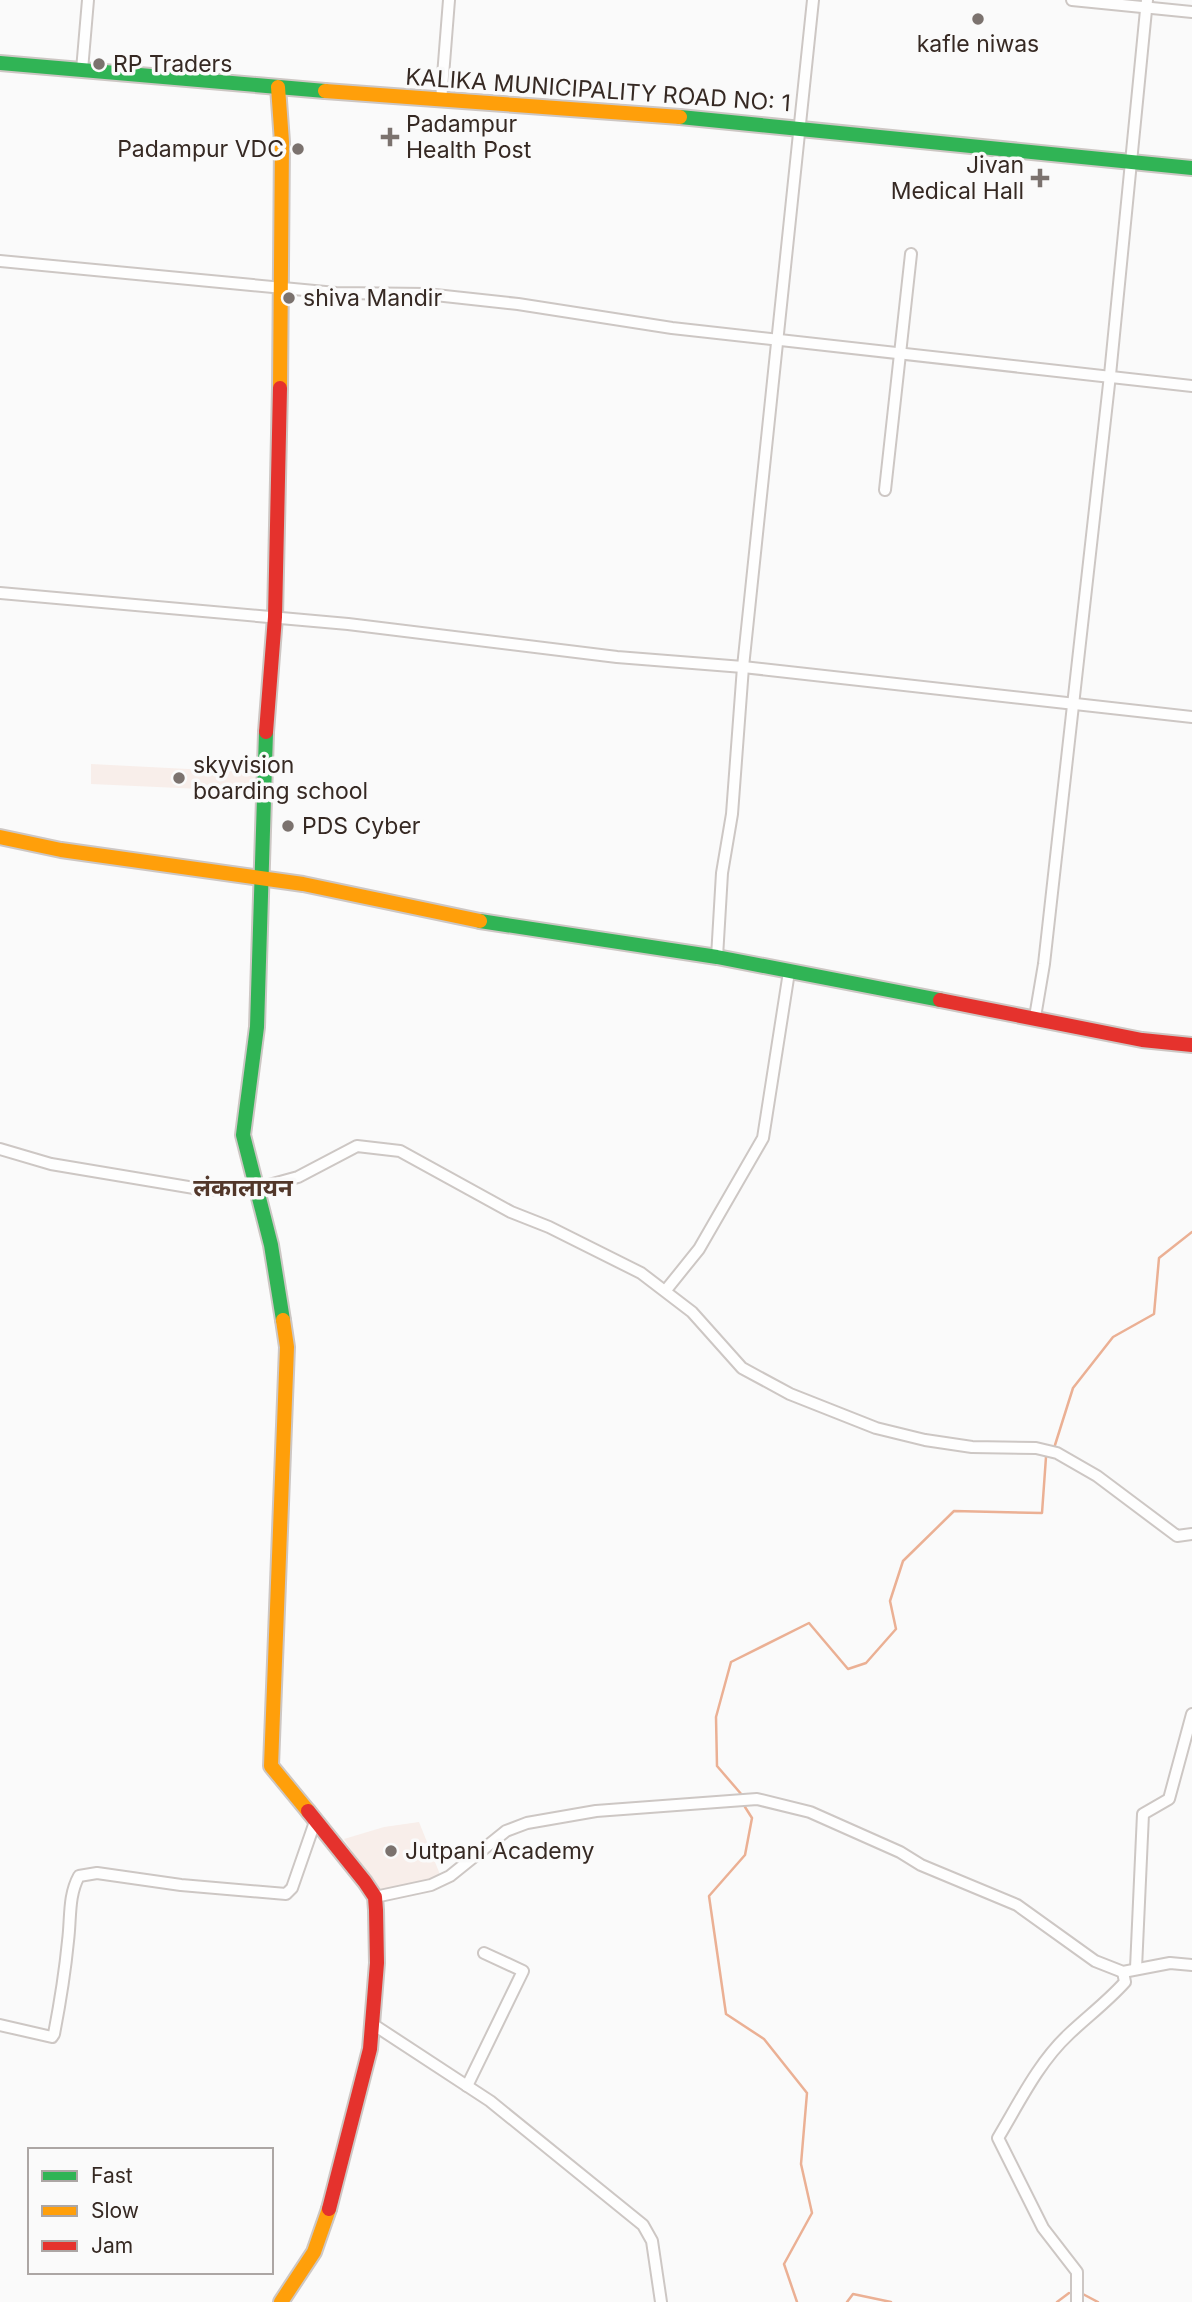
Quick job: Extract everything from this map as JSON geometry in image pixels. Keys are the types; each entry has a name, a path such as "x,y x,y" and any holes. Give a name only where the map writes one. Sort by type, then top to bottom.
{"street":[{"path":"82,70 88,0"},
{"path":"441,101 449,0"},
{"path":"717,957 722,873 735,788 743,667 813,0"},
{"path":"1072,0 1147,4 1192,12"},
{"path":"1035,1017 1074,702 1147,4"},
{"name":"KALIKA MUNICIPALITY ROAD NO: 1","path":"0,63 441,101 799,128 1192,168"},
{"path":"278,87 282,142 282,288 275,617 263,771 263,878 257,1027 243,1135 258,1188 286,1347 271,1766 277,1777 316,1819 376,1897 374,2025 325,2225 314,2252 281,2302"},
{"path":"885,490 911,254"},
{"path":"0,261 336,293 426,294 603,315 690,331 779,338 1192,386"},
{"path":"0,593 275,617 617,657 743,667 874,684 1074,702 1192,717"},
{"path":"0,837 61,849 303,884 447,916 717,957 1142,1040 1192,1045"},
{"path":"666,1290 699,1249 763,1138 769,1116 789,972"},
{"path":"0,1149 51,1164 205,1190 258,1188 298,1177 357,1146 400,1151 511,1212 641,1273 692,1312 741,1368 790,1394 876,1428 925,1440 972,1447 1036,1448 1057,1453 1097,1476 1177,1536 1192,1534"},
{"path":"1136,1968 1143,1814 1169,1799 1192,1714"},
{"path":"376,1897 430,1885 450,1876 506,1831 527,1823 596,1811 757,1798 810,1812 900,1852 921,1865 1017,1905 1095,1961 1123,1972 1170,1963 1192,1965"},
{"path":"0,2025 34,2035 52,2037 54,2034 73,1886 79,1876 97,1872 181,1885 286,1894 292,1888 316,1819"},
{"path":"467,2086 523,1971 484,1953"},
{"path":"1077,2302 1077,2272 1043,2228 998,2138 1039,2069 1068,2034 1111,1998 1125,1982 1123,1972"},
{"path":"374,2025 490,2101 643,2225 652,2241 660,2302"}],"shaded area":[{"name":"skyvision boarding school","path":"91,764 268,773 267,792 91,784"},
{"name":"Jutpani Academy","path":"419,1822 441,1877 380,1894 344,1839 384,1827"}],"waterway":[{"path":"1055,1445 1073,1388 1113,1337 1154,1314 1159,1258 1192,1232"},
{"path":"742,1795 717,1766 716,1717 731,1662 809,1623 848,1669 866,1663 896,1629 890,1601 903,1561 954,1511 1042,1513 1046,1457"},
{"path":"745,1807 752,1818 745,1855 709,1896 726,2014 764,2039 807,2093 801,2164 812,2213 784,2264 797,2302"},
{"path":"1079,2292 1098,2302"},
{"path":"1057,2302 1069,2293"},
{"path":"847,2302 853,2294 891,2302"}],"traffic: fast":[{"path":"0,63 325,91"},
{"path":"680,117 1192,168"},
{"path":"266,732 257,1027 243,1135 271,1245 283,1320"},
{"path":"480,921 717,957 940,1000"}],"traffic: slow":[{"path":"278,87 282,142 280,388"},
{"path":"325,91 680,117"},
{"path":"0,837 61,850 303,884 480,921"},
{"path":"283,1320 287,1347 271,1766 308,1811"},
{"path":"281,2302 314,2252 329,2209"}],"traffic: jam":[{"path":"266,732 275,617 280,388"},
{"path":"940,1000 1142,1040 1192,1045"},
{"path":"308,1811 365,1882 375,1897 376,1910 377,1963 370,2049 329,2209"}],"place":[{"name":"kafle niwas","path":"978,19"},
{"name":"RP Traders","path":"99,64"},
{"name":"Padampur Health Post","path":"390,137"},
{"name":"Padampur VDC","path":"298,149"},
{"name":"Jivan Medical Hall","path":"1040,178"},
{"name":"shiva Mandir","path":"289,298"},
{"name":"skyvision boarding school","path":"179,778"},
{"name":"PDS Cyber","path":"288,826"},
{"name":"Jutpani Academy","path":"391,1851"}],"district":[{"name":"लंकालायन","path":"243,1188"}]}
